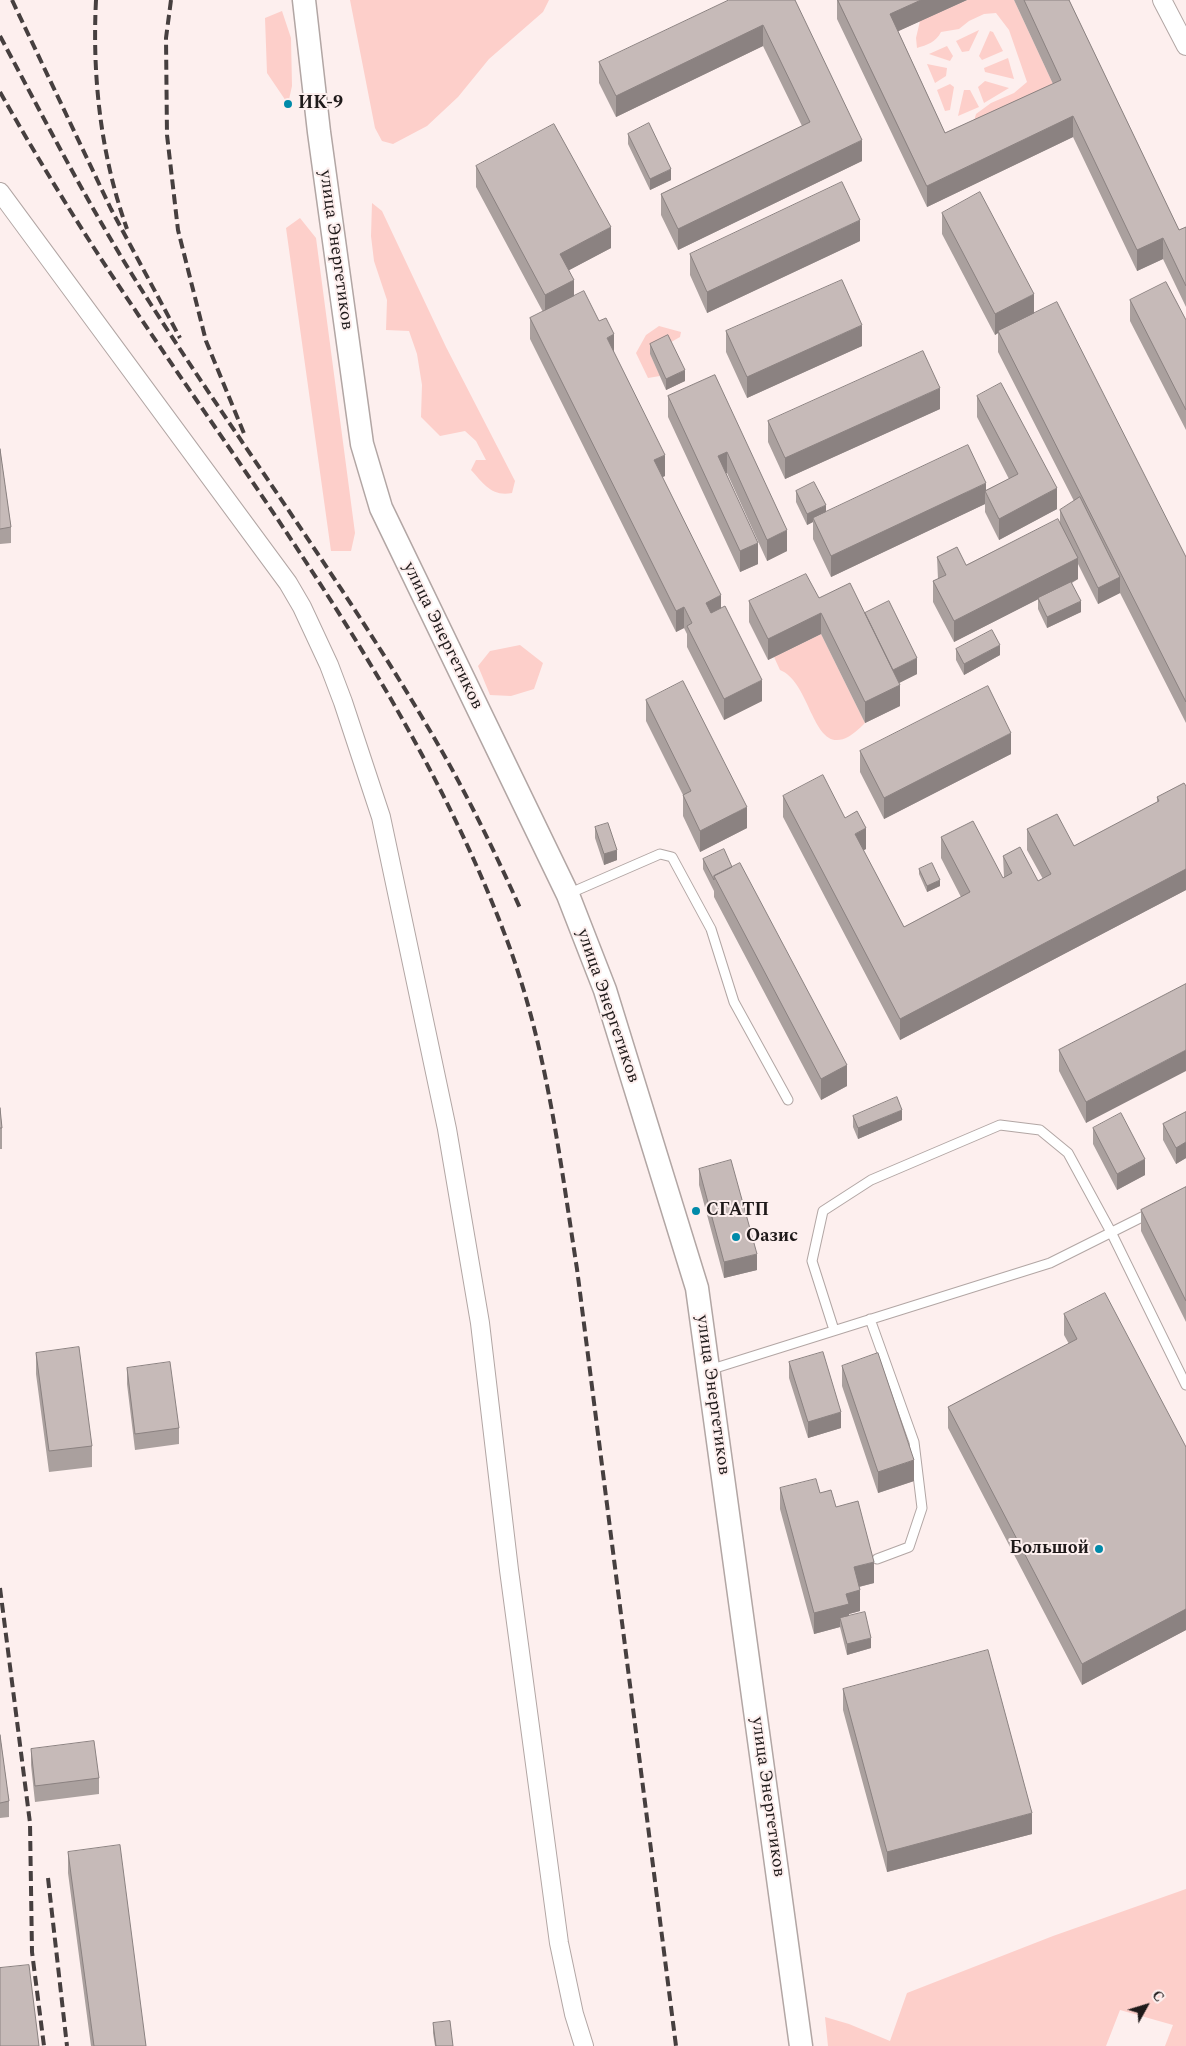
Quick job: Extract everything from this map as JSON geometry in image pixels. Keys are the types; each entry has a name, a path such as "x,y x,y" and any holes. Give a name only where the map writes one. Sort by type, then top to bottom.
{"street":[{"name":"улица Энергетиков","path":"304,0 319,132 362,444 381,508 568,894 605,990 697,1288 801,2046"},
{"path":"1162,0 1186,46"},
{"path":"0,192 288,582 302,607 332,674 382,817 447,1129 480,1323 508,1560 558,1944 574,2014 584,2046"}],"lane":[{"path":"568,894 660,854 672,857 711,929 734,1002 788,1100"},
{"path":"834,1330 812,1260 823,1211 871,1180 1000,1125 1040,1130 1068,1153 1111,1232 1186,1385"},
{"path":"709,1370 1050,1263 1161,1207"},
{"path":"870,1318 914,1442 922,1508 910,1547 877,1559"}],"shaded area":[{"path":"350,0 549,0 543,12 489,59 458,97 427,126 393,144 382,141 375,128"},
{"path":"967,0 1014,0 1061,101 972,128 976,114 991,103 1014,93 1027,82 1009,30 996,13 984,14 969,21 959,29 941,32 934,41 917,48 916,38 920,21"},
{"path":"282,11 291,38 292,86 288,104 267,73 265,18"},
{"path":"979,30 969,51 962,52 956,41"},
{"path":"990,31 993,32 1003,51 982,60 979,56"},
{"path":"947,46 953,56 950,61 929,54"},
{"path":"1008,58 1014,79 985,72 984,68"},
{"path":"927,64 947,68 946,76 935,83"},
{"path":"985,81 1009,88 984,103 978,87"},
{"path":"950,84 954,87 950,110 945,111 937,90"},
{"path":"964,90 970,90 979,107 958,116"},
{"path":"372,203 382,211 446,347 515,481 512,493 505,494 494,491 484,484 471,470 476,460 486,460 476,441 465,431 440,436 421,417 422,385 417,354 409,331 386,330 387,300 374,261 371,236"},
{"path":"300,218 316,238 355,533 351,551 331,551 286,228"},
{"path":"659,326 681,332 680,337 650,354 660,376 648,378 636,353 646,335"},
{"path":"821,634 865,723 848,737 834,740 824,734 801,692 792,679 780,670 774,657"},
{"path":"520,645 543,663 534,689 511,696 490,695 478,666 490,651"},
{"path":"1186,1889 1186,2046 1165,2046 1173,2025 1120,2010 1106,2046 828,2046 825,2017 849,2024 890,2041 907,1993 1053,1936"}],"building":[{"path":"729,0 795,0 862,140 678,229 661,194 810,122 763,25 616,96 599,62"},
{"path":"838,0 921,0 890,14 945,133 1061,80 1024,0 1069,0 1179,230 1186,227 1186,286 1163,238 1137,250 1073,116 927,186"},
{"path":"649,123 671,169 650,179 628,134"},
{"path":"554,124 611,227 560,254 574,280 545,295 476,166"},
{"path":"842,182 860,220 707,292 690,254"},
{"path":"980,192 1034,294 995,314 942,213"},
{"path":"842,280 862,325 747,377 726,331"},
{"path":"1166,282 1186,320 1186,410 1130,300"},
{"path":"584,291 599,321 606,318 614,334 607,338 665,455 654,460 721,595 706,603 711,613 725,606 762,680 724,699 687,626 692,623 684,607 676,611 530,318"},
{"path":"1057,302 1186,557 1186,702 998,331"},
{"path":"668,335 685,370 666,379 650,344"},
{"path":"923,351 940,388 785,458 768,421"},
{"path":"715,375 787,530 767,540 727,452 718,456 758,543 740,551 668,396"},
{"path":"1001,383 1057,488 999,519 985,491 1018,474 977,396"},
{"path":"968,445 986,483 831,556 813,518"},
{"path":"0,449 11,527 0,529"},
{"path":"814,482 826,505 807,514 796,491"},
{"path":"1080,497 1120,577 1098,588 1060,510"},
{"path":"1058,519 1078,558 954,621 933,581 946,575 937,557 957,547 966,565"},
{"path":"806,574 819,598 850,583 900,685 865,702 821,613 768,639 749,601"},
{"path":"1071,582 1081,601 1047,617 1038,598"},
{"path":"889,601 917,658 893,670 865,613"},
{"path":"992,630 1000,645 964,664 956,649"},
{"path":"683,681 747,807 700,831 683,795 691,791 646,700"},
{"path":"988,686 1011,733 884,798 860,751"},
{"path":"823,775 845,818 857,811 866,828 855,834 904,927 970,892 941,837 973,821 1003,878 1012,873 1003,856 1020,847 1038,881 1051,874 1027,829 1057,814 1074,846 1159,801 1157,797 1184,783 1186,786 1186,869 900,1019 783,796"},
{"path":"608,823 617,850 604,854 595,827"},
{"path":"724,849 732,867 714,876 714,880 703,859"},
{"path":"740,863 847,1065 821,1079 714,876"},
{"path":"932,863 940,880 927,886 919,869"},
{"path":"1186,984 1186,1050 1086,1102 1059,1050"},
{"path":"897,1097 902,1110 858,1128 853,1116"},
{"path":"0,1108 2,1128 0,1128"},
{"path":"1186,1112 1186,1142 1176,1148 1163,1124"},
{"path":"1121,1113 1145,1159 1117,1174 1093,1128"},
{"path":"731,1160 757,1254 724,1262 699,1169"},
{"path":"1186,1187 1186,1301 1141,1210"},
{"name":"Большой","path":"1105,1293 1186,1447 1186,1609 1082,1664 948,1407 1077,1339 1064,1314"},
{"path":"79,1347 92,1446 49,1451 36,1353"},
{"path":"823,1352 841,1412 808,1422 789,1362"},
{"path":"878,1353 914,1460 878,1472 842,1366"},
{"path":"170,1362 179,1428 135,1434 127,1368"},
{"path":"816,1479 820,1493 831,1490 836,1507 858,1501 874,1562 854,1567 860,1590 846,1594 849,1604 814,1613 780,1488"},
{"path":"865,1612 871,1638 847,1644 840,1618"},
{"path":"988,1650 1032,1813 887,1852 843,1689"},
{"path":"0,1735 9,1801 0,1803"},
{"path":"94,1741 99,1778 35,1786 31,1749"},
{"path":"120,1845 146,2046 94,2046 68,1852"},
{"path":"29,1965 39,2046 0,2046 0,1968"},
{"path":"450,2021 453,2046 436,2046 433,2023"}],"railway":[{"path":"12,0 111,209 180,338"},
{"path":"96,0 95,29 100,116 111,173 127,229"},
{"path":"171,0 166,38 167,135 178,230 206,341 245,436"},
{"path":"0,36 72,171 130,271 187,360 340,587 413,703 467,798 520,908"},
{"path":"0,92 96,252 275,516 329,598 380,681 428,765 471,853 508,943 533,1023 551,1104 565,1187 676,2046"},
{"path":"0,1588 30,1823 32,1952 44,2046"},
{"path":"48,1878 67,2046"}],"place":[{"name":"ИК-9","path":"288,104"},
{"name":"СГАТП","path":"696,1211"},
{"name":"Оазис","path":"736,1237"},
{"name":"Большой","path":"1099,1549"}]}
